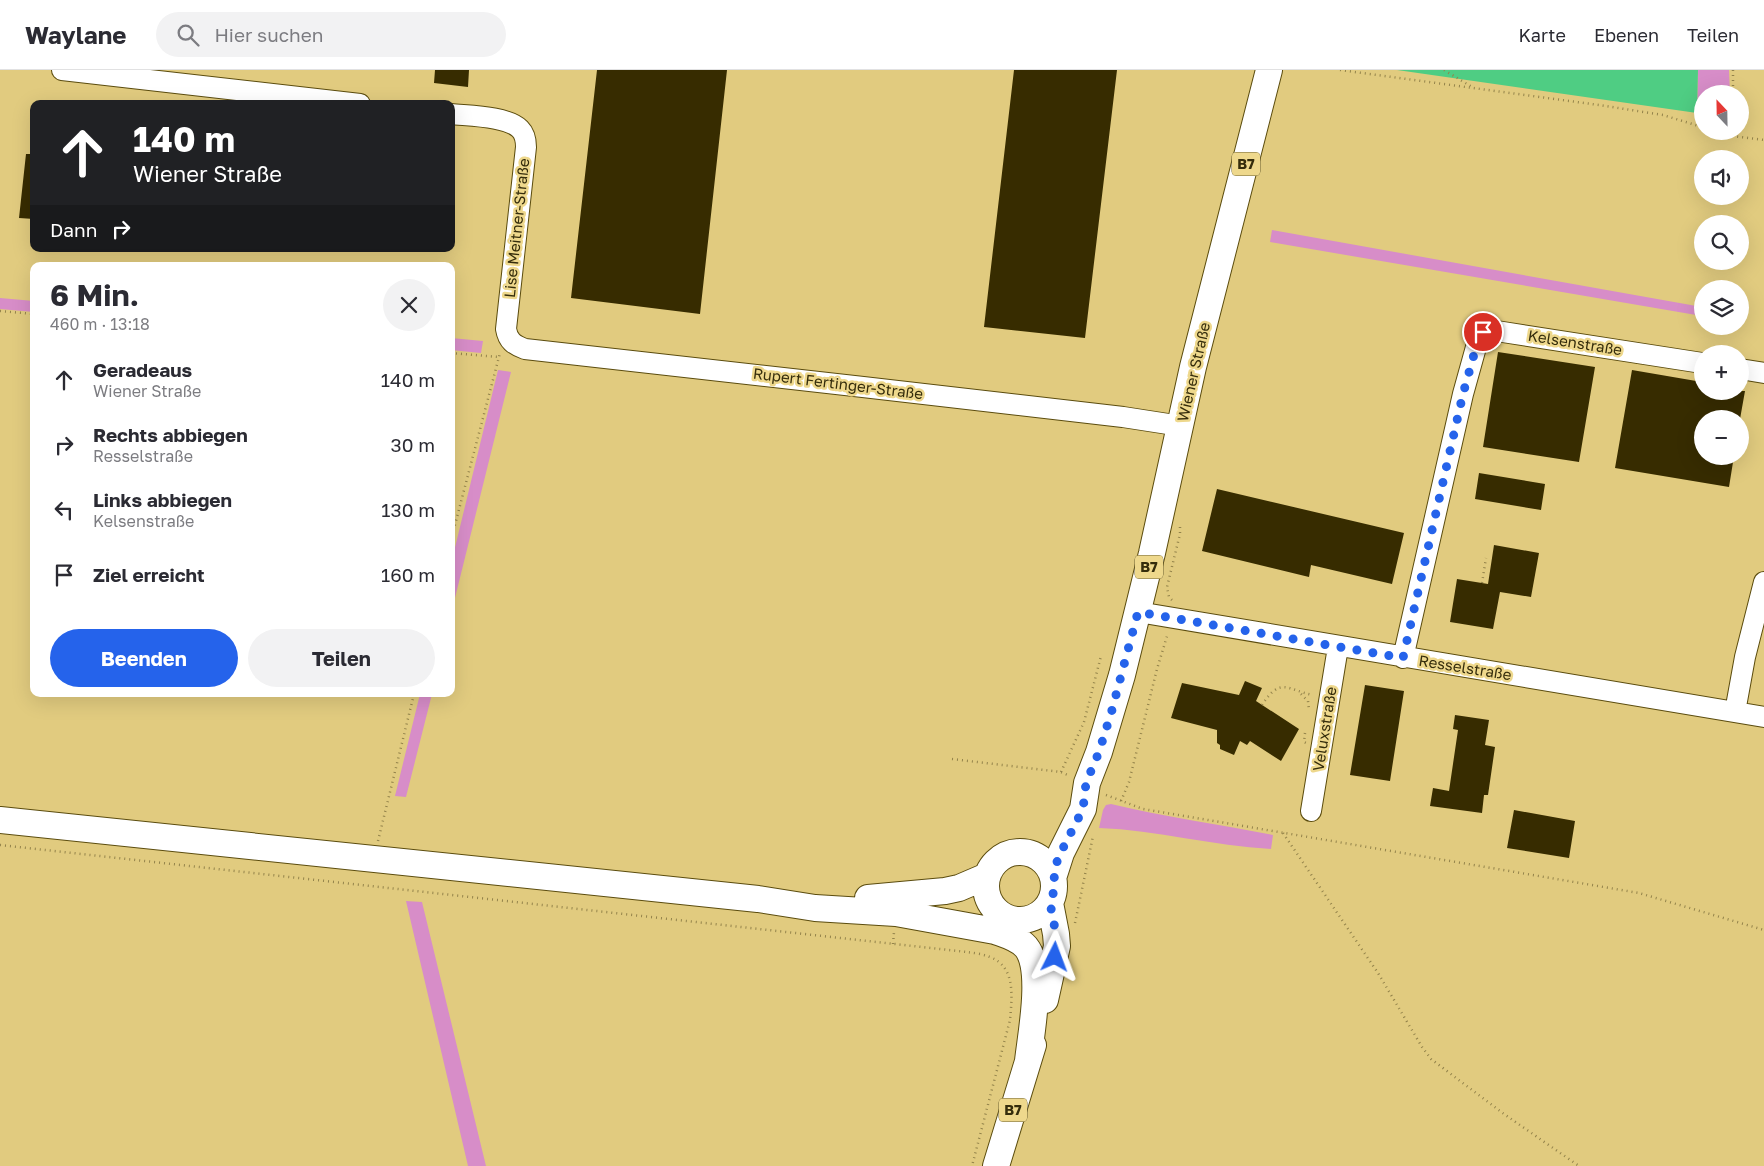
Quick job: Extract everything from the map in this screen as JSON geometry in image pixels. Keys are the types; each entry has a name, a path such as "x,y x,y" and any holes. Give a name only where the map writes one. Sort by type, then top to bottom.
{"main road":[{"name":"Wiener Straße","path":"1086,783 1099,752 1122,675 1181,426 1193,367 1269,70"},
{"name":"B7","path":"1029,853 1053,834 1072,800 1086,783"},
{"name":"B7","path":"996,1166 1028,1061 1057,946 1050,903 1053,895 1053,878 1060,854 1083,809 1086,783"},
{"path":"0,820 758,899 815,908 896,913 996,931 1010,936 1025,946 1030,954 1036,974 1028,1061"},
{"path":"1050,903 1037,916 1023,920 1008,918 1001,915 990,904 986,895 985,885 987,876 994,863 1007,854 1014,852 1036,855 1046,864 1053,878"},
{"path":"758,899 841,899 921,894 959,888 987,876"},
{"path":"896,913 977,902 990,904"},
{"path":"1023,920 1040,936 1049,955 1052,969"}],"street":[{"path":"62,70 325,100"},
{"name":"Lise Meitner-Straße","path":"455,114 496,119 512,123 526,137 505,342"},
{"name":"Kelsenstraße","path":"1403,658 1463,394 1478,340 1483,332 1490,330 1694,362"},
{"name":"Rupert Fertinger-Straße","path":"505,342 525,349 1123,417 1181,426"},
{"path":"1749,370 1764,373"},
{"path":"1735,712 1745,657 1764,582"},
{"name":"Resselstraße","path":"1138,612 1403,658 1764,717"},
{"name":"Veluxstraße","path":"1311,811 1338,646"}],"path":[{"path":"1340,70 1664,115 1694,124"},
{"path":"1444,70 1473,88"},
{"path":"1733,70 1733,85"},
{"path":"1749,138 1764,140"},
{"path":"0,311 30,314"},
{"path":"455,351 505,342 455,525"},
{"path":"1482,583 1486,558"},
{"path":"1172,619 1157,669 1129,782 1121,801 1143,809 1639,893 1764,930"},
{"path":"1061,772 1084,722 1101,656"},
{"path":"1262,705 1271,692 1282,687 1295,689 1300,693 1330,698"},
{"path":"374,859 413,697"},
{"path":"952,759 1061,772 1086,783"},
{"path":"1283,833 1378,973 1422,1046 1432,1059 1504,1114 1579,1166"},
{"path":"0,845 990,956 1005,968 1012,988 1012,1001 1010,1020 972,1166"}],"shaded area":[{"path":"1397,70 1698,70 1698,85 1694,85 1694,113"},
{"path":"1698,70 1729,70 1730,85 1698,85"},
{"path":"1272,230 1694,306 1694,315 1270,242"},
{"path":"0,298 30,301 30,312 0,309"},
{"path":"455,338 483,341 481,353 455,350"},
{"path":"498,370 511,372 455,598 455,547"},
{"path":"419,697 431,697 406,797 395,796"},
{"path":"1111,804 1273,835 1271,849 1228,845 1121,829 1099,828 1103,810 1106,805"},
{"path":"406,901 422,902 486,1166 468,1166"}],"building":[{"path":"435,70 469,70 468,87 434,83"},
{"path":"597,70 727,70 700,314 571,298"},
{"path":"1014,70 1117,70 1085,338 984,327"},
{"path":"26,154 30,154 30,219 19,218"},
{"path":"1498,352 1595,367 1579,462 1483,447"},
{"path":"1632,370 1694,381 1694,400 1743,400 1742,410 1694,410 1694,465 1733,465 1729,487 1615,468"},
{"path":"1479,473 1545,484 1541,510 1475,499"},
{"path":"1217,489 1404,533 1392,584 1311,565 1309,577 1202,551"},
{"path":"1494,545 1539,553 1531,597 1500,592 1493,629 1450,622 1457,579 1488,584"},
{"path":"1245,681 1262,688 1256,701 1299,729 1281,761 1250,741 1247,745 1240,741 1234,755 1220,749 1220,745 1217,743 1217,730 1171,718 1182,683 1239,695"},
{"path":"1365,685 1404,691 1390,781 1350,775"},
{"path":"1455,715 1489,720 1485,745 1495,747 1488,795 1484,795 1482,813 1430,806 1433,788 1449,791 1458,730 1453,729"},
{"path":"1514,810 1575,821 1569,858 1507,848"}],"route":[{"path":"1055,957 1057,946 1056,934 1050,903 1053,895 1055,867 1083,809 1086,783 1099,752 1112,710 1138,612 1403,658 1463,394 1478,340 1483,332"}]}
